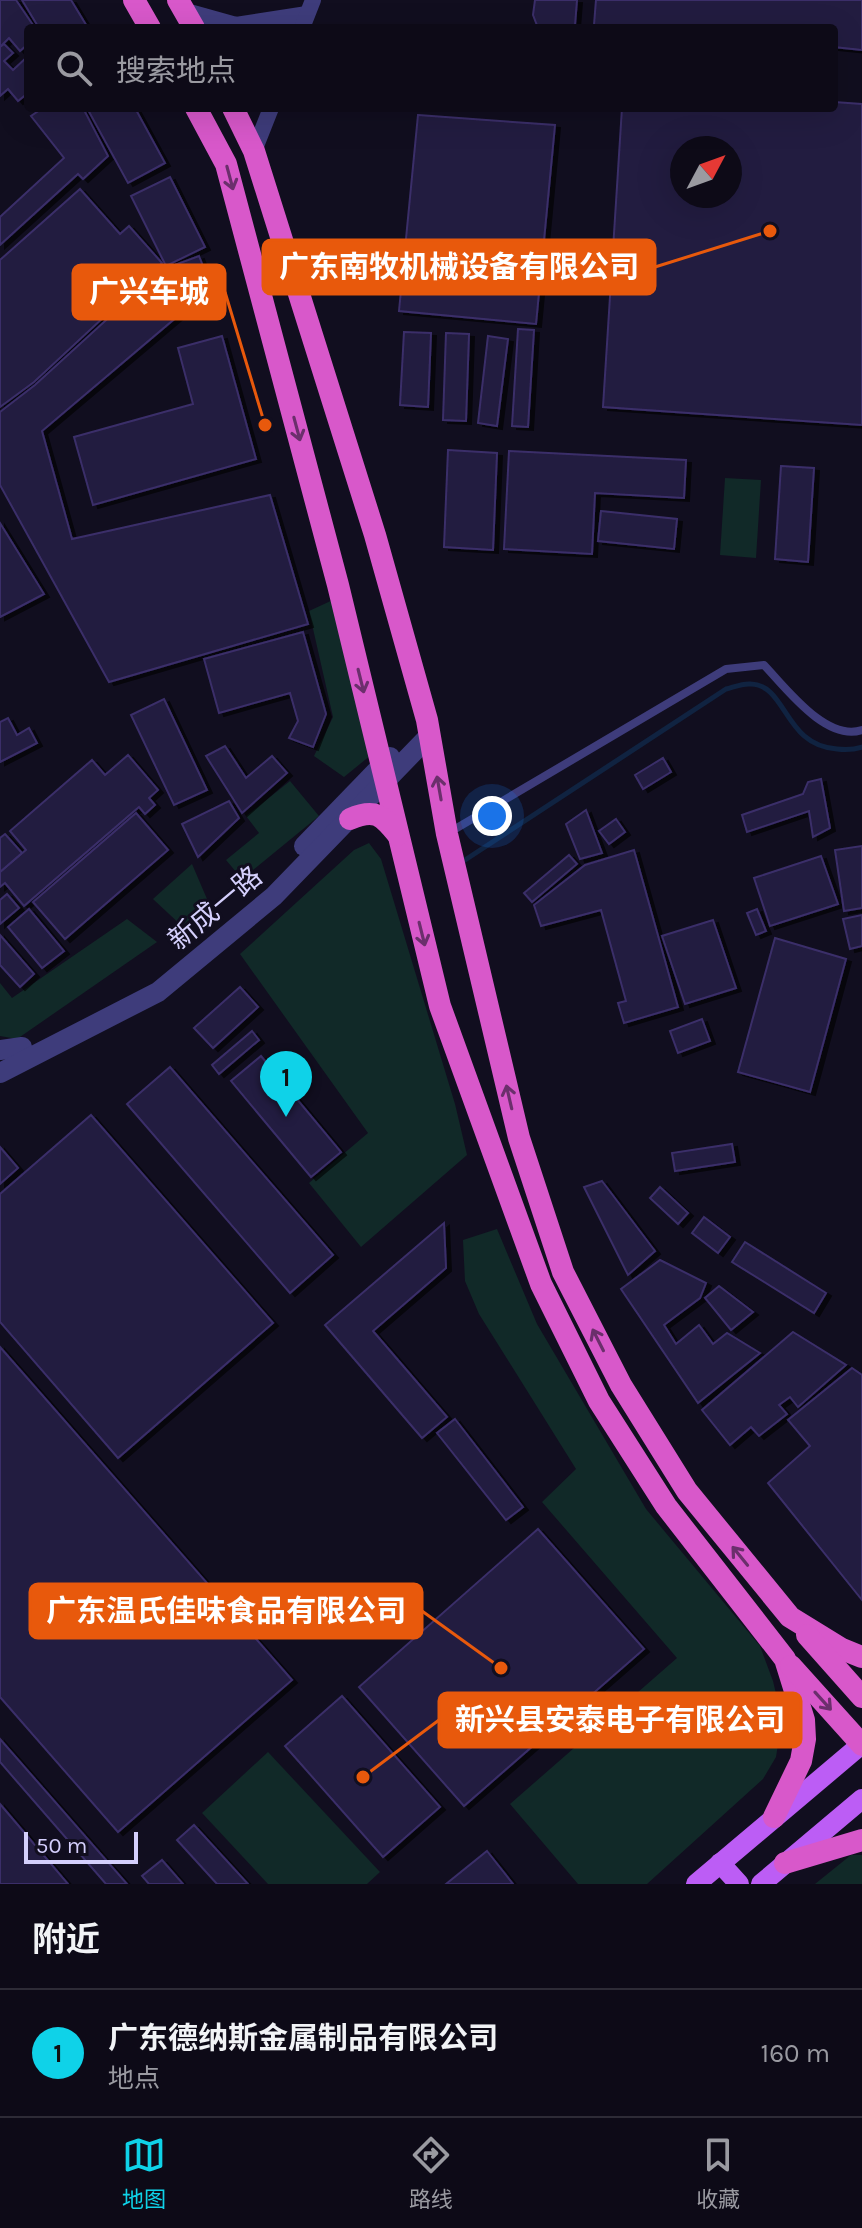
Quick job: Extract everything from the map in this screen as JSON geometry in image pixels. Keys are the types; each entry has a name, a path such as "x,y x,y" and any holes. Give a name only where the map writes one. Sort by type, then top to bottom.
{"highway":[{"path":"134,0 148,24"},
{"path":"198,112 226,164 338,585 440,1006 541,1284 599,1401 666,1506 785,1659 862,1744"},
{"path":"235,112 254,151 375,535 428,728 447,834 519,1138 563,1272 621,1385 687,1491 790,1617 862,1697"},
{"path":"350,819 366,813 378,815 399,836"},
{"path":"790,1617 842,1649 862,1657"},
{"path":"774,1817 801,1761 805,1739 804,1720 785,1659"},
{"path":"785,1863 862,1840"}],"main road":[{"path":"696,1884 862,1744"},
{"path":"761,1884 862,1799"},
{"path":"720,1863 739,1884"}],"street":[{"path":"186,13 232,24"},
{"path":"242,24 307,14"},
{"path":"254,151 269,112"},
{"name":"新成一路","path":"0,1058 150,981 265,886 384,774 428,728"},
{"name":"新成一路","path":"0,1073 158,992 274,896 350,819 384,774"},
{"path":"0,1050 22,1047"}],"lane":[{"path":"447,834 726,669 764,665 816,720 852,733 862,730"}],"green space":[{"path":"725,478 761,480 756,558 720,555"},
{"path":"335,599 371,755 344,777 314,756 333,717 309,611"},
{"path":"290,781 319,816 242,879 226,860 259,833 246,816"},
{"path":"369,843 381,859 455,1104 467,1155 361,1247 309,1183 368,1133 240,954 354,850"},
{"path":"192,864 210,906 183,927 153,899"},
{"path":"127,919 157,942 17,1039 0,1036 0,983 12,998"},
{"path":"497,1229 537,1324 646,1509 760,1646 782,1719 776,1757 763,1779 647,1884 578,1884 510,1804 677,1658 542,1502 576,1469 479,1314 465,1281 463,1240"},
{"path":"268,1752 380,1872 367,1884 268,1884 202,1813"},
{"path":"851,1855 862,1855 862,1884 815,1884"}],"building":[{"path":"0,0 16,0 32,24 24,24 24,48 20,51 9,38 0,47"},
{"path":"22,0 71,0 86,24 37,24"},
{"path":"535,0 577,0 575,24 536,24 533,15"},
{"path":"596,0 862,0 862,50 838,47 838,24 594,24"},
{"path":"4,44 13,53 4,61 13,70 24,60 24,96 18,101 8,89 0,96 0,47"},
{"path":"838,102 862,104 862,425 603,407 622,112 838,112"},
{"path":"37,112 85,112 108,156 83,179 78,174 0,245 0,217 64,158 31,116"},
{"path":"89,112 137,112 165,163 128,183"},
{"path":"418,115 555,125 536,324 399,311"},
{"path":"170,177 205,247 166,266 131,196"},
{"path":"80,189 120,234 129,226 162,263 34,382 0,407 0,260"},
{"path":"199,256 217,302 178,316 42,431 72,539 270,495 308,624 109,682 0,485 0,412 35,385 161,270"},
{"path":"518,329 534,330 528,427 512,426"},
{"path":"404,332 431,333 428,407 400,405"},
{"path":"446,333 469,334 466,421 443,420"},
{"path":"222,336 256,459 93,505 74,437 193,404 178,348"},
{"path":"488,336 508,339 497,426 478,423"},
{"path":"448,450 497,453 493,550 444,547"},
{"path":"509,451 686,460 684,498 595,493 592,554 504,549"},
{"path":"781,466 814,468 808,562 775,559"},
{"path":"601,511 677,519 674,549 598,541"},
{"path":"0,523 44,594 0,617"},
{"path":"303,632 326,714 313,747 289,738 298,721 290,693 219,713 204,659"},
{"path":"164,699 207,790 174,805 131,715"},
{"path":"8,718 17,735 29,728 37,743 0,762 0,722"},
{"path":"225,746 246,778 272,756 287,773 242,813 206,756"},
{"path":"128,755 158,790 149,798 155,805 145,814 139,807 24,906 5,883 0,887 0,872 26,850 10,831 92,760 105,775"},
{"path":"663,758 671,772 643,789 635,775"},
{"path":"821,779 830,828 813,837 809,811 747,832 742,815 803,794 808,782"},
{"path":"229,801 239,818 198,857 182,824"},
{"path":"586,810 602,853 580,859 566,824"},
{"path":"136,813 168,850 65,939 33,902"},
{"path":"616,819 625,832 609,844 599,831"},
{"path":"5,834 22,853 0,872 0,838"},
{"path":"862,846 862,908 844,911 835,850"},
{"path":"634,850 678,1007 624,1023 618,1003 626,1001 601,910 541,926 534,905 585,865"},
{"path":"569,855 577,864 532,902 524,893"},
{"path":"821,856 838,904 770,926 754,878"},
{"path":"7,894 19,908 0,924 0,900"},
{"path":"29,909 64,951 42,968 8,927"},
{"path":"757,909 766,931 756,935 747,913"},
{"path":"862,915 862,946 850,949 843,919"},
{"path":"713,920 736,988 685,1004 662,936"},
{"path":"0,935 34,974 20,987 0,965"},
{"path":"775,938 846,959 810,1092 738,1072"},
{"path":"240,987 258,1007 213,1048 194,1028"},
{"path":"702,1019 710,1041 678,1053 670,1031"},
{"path":"252,1031 259,1040 219,1074 212,1065"},
{"path":"261,1056 341,1152 311,1177 231,1081"},
{"path":"170,1067 333,1255 290,1293 127,1104"},
{"path":"91,1115 273,1323 118,1458 0,1322 0,1194"},
{"path":"732,1144 735,1162 675,1171 672,1153"},
{"path":"0,1147 18,1168 0,1184"},
{"path":"602,1181 655,1251 628,1275 584,1187"},
{"path":"660,1187 688,1213 678,1224 650,1198"},
{"path":"704,1217 730,1237 718,1253 692,1233"},
{"path":"444,1223 446,1268 373,1331 447,1417 422,1438 325,1325"},
{"path":"745,1242 826,1293 814,1313 732,1262"},
{"path":"660,1260 706,1283 700,1298 664,1325 676,1344 699,1325 713,1344 727,1333 760,1353 698,1403 621,1289"},
{"path":"719,1286 753,1312 731,1330 705,1298"},
{"path":"793,1332 846,1365 798,1407 790,1397 779,1405 787,1414 759,1436 751,1427 730,1445 702,1410"},
{"path":"0,1347 292,1680 118,1832 0,1697"},
{"path":"852,1368 862,1375 862,1600 768,1483 810,1446 788,1420"},
{"path":"455,1419 523,1507 506,1520 437,1433"},
{"path":"538,1529 644,1649 464,1806 359,1687"},
{"path":"342,1696 440,1807 383,1857 285,1746"},
{"path":"0,1739 127,1884 106,1884 0,1762"},
{"path":"0,1804 68,1884 0,1884"},
{"path":"194,1825 248,1884 217,1884 177,1840"},
{"path":"487,1851 513,1884 446,1884"},
{"path":"162,1860 183,1884 149,1884 142,1876"}],"waterway":[{"path":"465,860 735,686 748,684 763,687 806,738 820,745 843,750 862,747"}],"place":[{"name":"广东南牧机械设备有限公司","path":"770,231"},
{"name":"广兴车城","path":"265,425"},
{"name":"广东德纳斯金属制品有限公司","path":"286,1117"},
{"name":"广东温氏佳味食品有限公司","path":"501,1668"},
{"name":"新兴县安泰电子有限公司","path":"363,1777"}]}
